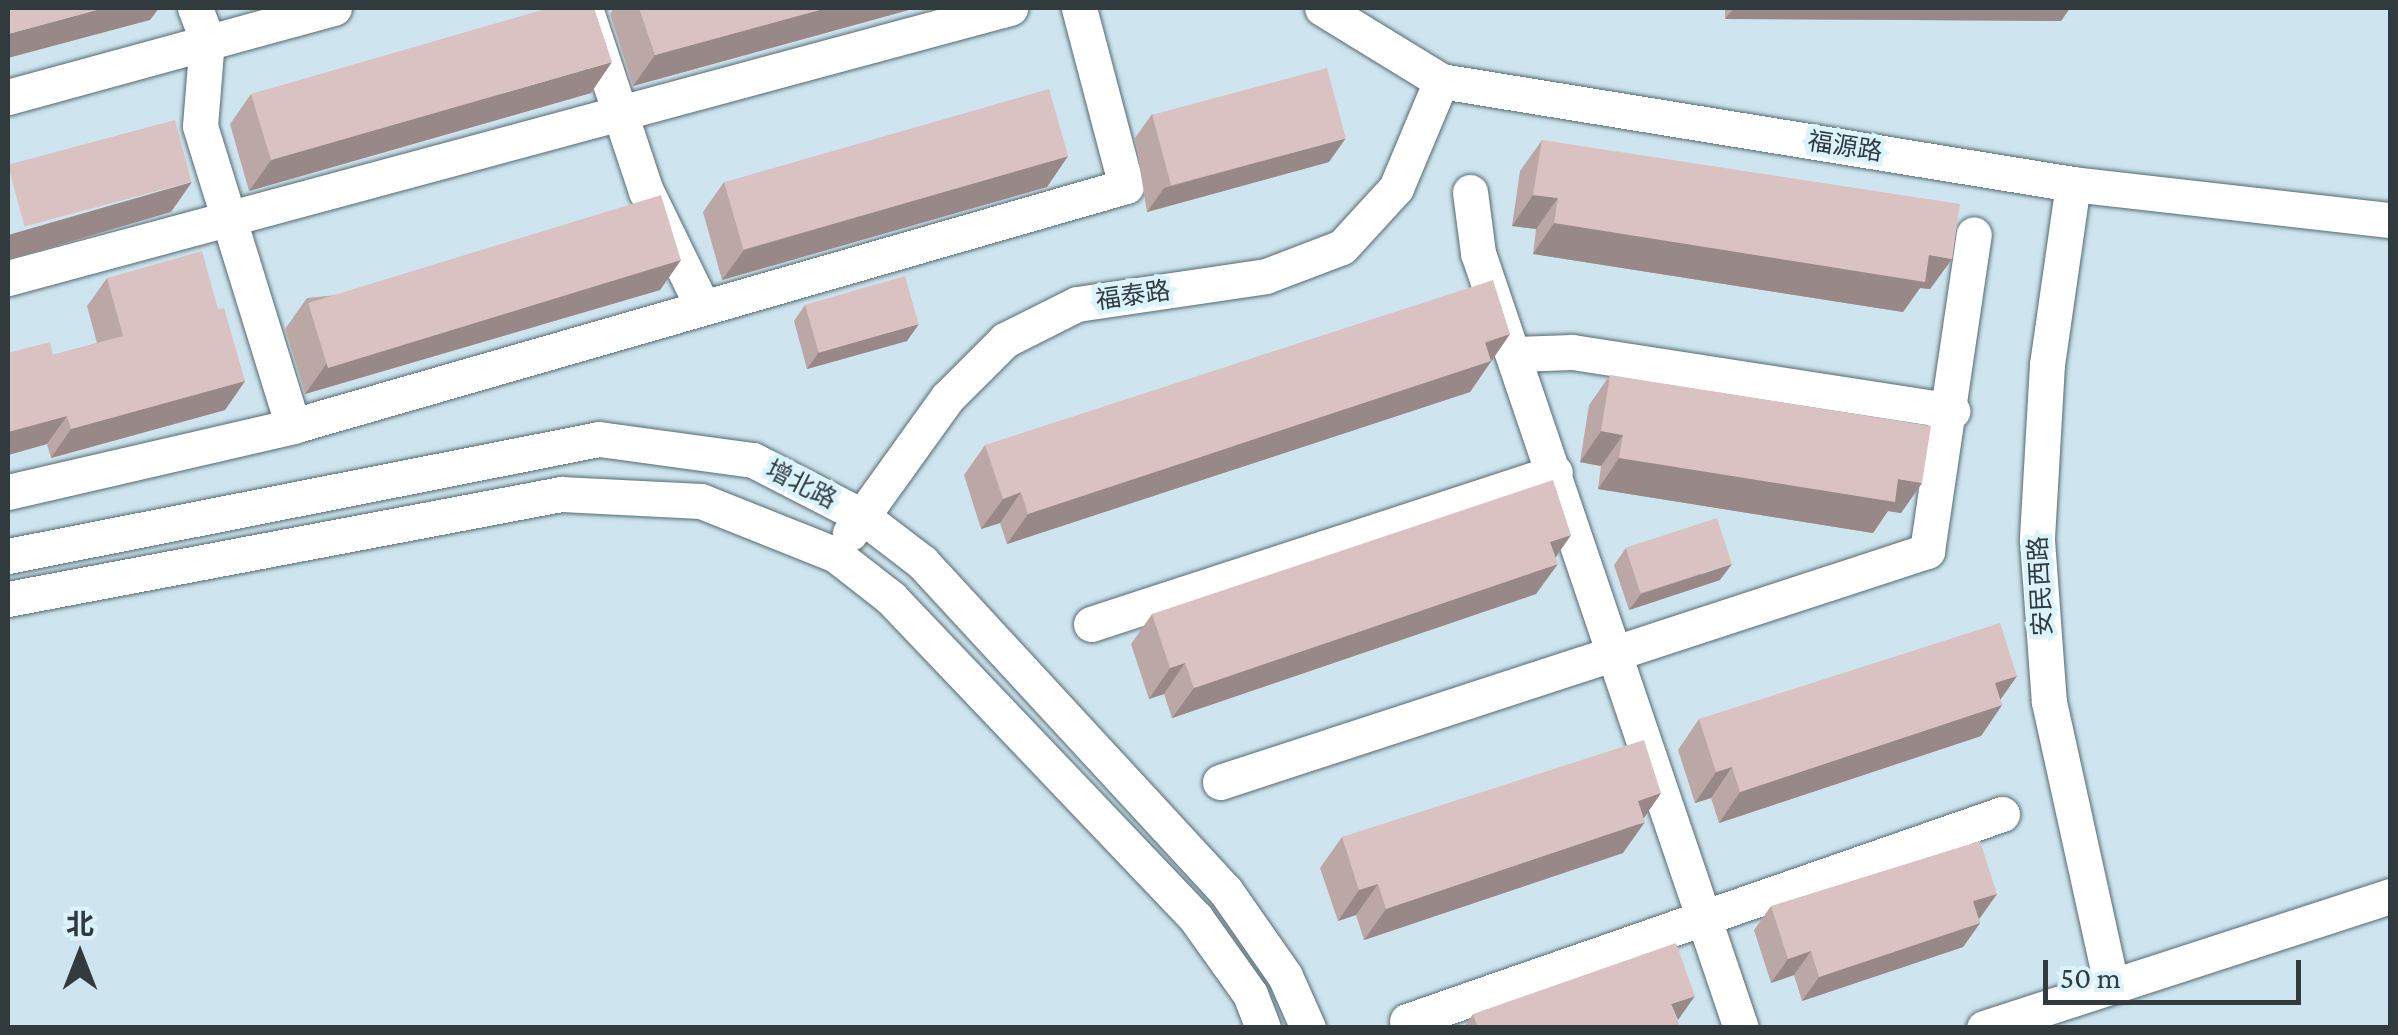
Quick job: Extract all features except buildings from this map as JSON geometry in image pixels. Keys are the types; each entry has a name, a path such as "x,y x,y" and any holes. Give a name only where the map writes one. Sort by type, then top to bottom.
{"street":[{"path":"8,97 201,23 334,8"},
{"path":"585,8 646,190 702,306"},
{"path":"8,278 1010,8"},
{"path":"8,492 293,426 1126,186 1079,8"},
{"name":"福源路","path":"1322,8 1440,82 2074,184 2390,220"},
{"path":"201,23 200,126 293,426"},
{"name":"福泰路","path":"836,554 947,398 1005,340 1077,304 1266,276 1342,247 1396,188 1440,82"},
{"name":"安民西路","path":"2074,184 2046,364 2037,540 2049,702 2111,984"},
{"path":"1470,192 1478,253 1618,652 1741,1028"},
{"path":"1220,782 1927,550 1952,411 1974,234"},
{"path":"1515,354 1572,352 1952,411"},
{"name":"增北路","path":"8,556 599,439 753,460 862,516 922,562 1225,890 1285,976 1308,1028"},
{"path":"1091,624 1556,472"},
{"name":"增北路","path":"8,599 561,494 701,500 836,554 891,598 1137,851 1250,994 1263,1028"},
{"path":"1408,1021 2002,814"},
{"path":"1984,1028 2390,896"}]}
